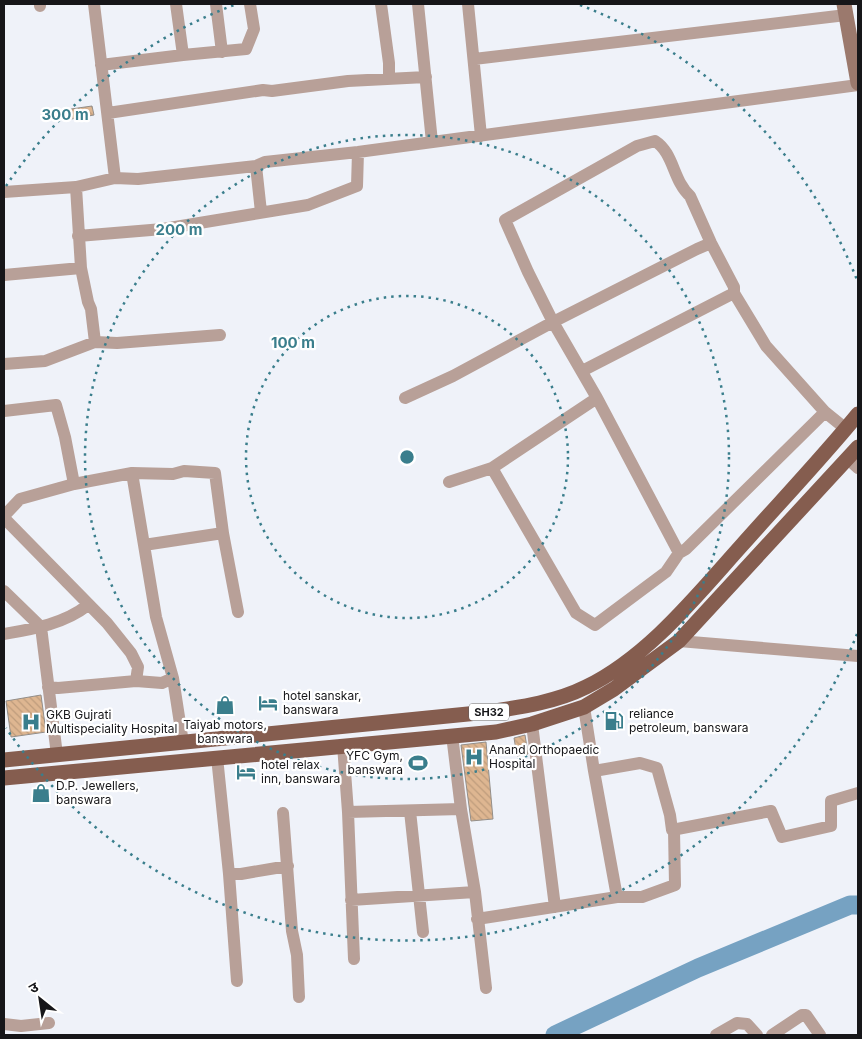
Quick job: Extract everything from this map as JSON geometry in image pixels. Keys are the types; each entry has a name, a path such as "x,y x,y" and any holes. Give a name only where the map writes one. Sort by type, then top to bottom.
{"main road":[{"name":"SH32","path":"4,760 520,708 586,687 618,668 650,642 691,601 858,414"},
{"name":"SH32","path":"4,778 452,734 496,732 532,724 584,706 614,689 679,641 853,463 858,447"}],"street":[{"path":"94,4 115,178"},
{"path":"176,4 183,55"},
{"path":"216,4 222,52"},
{"path":"101,65 246,49 254,30 250,4"},
{"path":"382,4 389,78"},
{"path":"418,4 432,142"},
{"path":"468,4 481,136"},
{"path":"4,192 76,187 115,178 138,179 256,166 265,162 481,136 858,84 845,10 474,59"},
{"path":"108,113 263,90 272,91 348,81 426,78"},
{"path":"679,553 597,398 553,322 505,220 637,146 655,141 663,146 684,190 690,196 711,244 734,287 734,293 766,346 825,412 846,429"},
{"path":"78,236 163,229 308,205 357,186 358,152"},
{"path":"256,166 261,212"},
{"path":"76,187 81,268 88,302 92,309 96,342"},
{"path":"405,398 453,376 553,322 697,249 711,244"},
{"path":"4,275 81,268"},
{"path":"582,372 734,293"},
{"path":"4,364 45,361 96,342 117,343 220,335"},
{"path":"448,482 492,468 597,398"},
{"path":"4,411 56,406 65,437 74,484"},
{"path":"492,468 576,613 595,625 666,572 679,553 686,549 825,412"},
{"path":"136,681 138,668 131,653 106,623 4,517 20,499 74,484 132,473 174,474 184,471 215,473 223,533 238,612"},
{"path":"132,473 156,617 173,678 183,743"},
{"path":"144,546 223,533"},
{"path":"4,591 41,627 57,755"},
{"path":"4,634 41,627 77,614 88,604"},
{"path":"679,641 858,656"},
{"path":"48,687 58,688 136,681 162,683 173,678"},
{"path":"584,706 617,897"},
{"path":"532,724 555,907"},
{"path":"452,734 461,809 475,892 486,988"},
{"path":"343,745 348,812 354,959"},
{"path":"217,757 229,874 236,980"},
{"path":"477,919 617,897 642,897 675,885 674,830 672,830 657,768 640,763 594,771"},
{"path":"674,830 771,810 782,837 831,826 831,801 858,793"},
{"path":"348,812 461,809"},
{"path":"410,811 423,932"},
{"path":"284,813 292,931 297,955 299,997"},
{"path":"229,874 241,874 288,866"},
{"path":"351,900 475,892"},
{"path":"772,1035 802,1014 806,1015 820,1035"},
{"path":"4,1024 21,1026 49,1023"},
{"path":"716,1035 737,1023 748,1024 757,1035"}],"building":[{"path":"92,106 94,115 66,120 64,110"},
{"path":"41,695 46,732 11,737 6,701"},
{"path":"525,735 528,754 517,756 514,738"},
{"path":"486,742 493,819 471,821 461,745"}],"waterway":[{"path":"555,1035 698,968 850,905 858,905"}],"place":[{"name":"hotel sanskar, banswara","path":"268,703"},
{"name":"Taiyab motors, banswara","path":"225,705"},
{"name":"reliance petroleum, banswara","path":"614,721"},
{"name":"GKB Gujrati Multispeciality Hospital","path":"31,722"},
{"name":"Anand Orthopaedic Hospital","path":"474,757"},
{"name":"YFC Gym, banswara","path":"418,763"},
{"name":"hotel relax inn, banswara","path":"246,772"},
{"name":"D.P. Jewellers, banswara","path":"41,793"}]}
